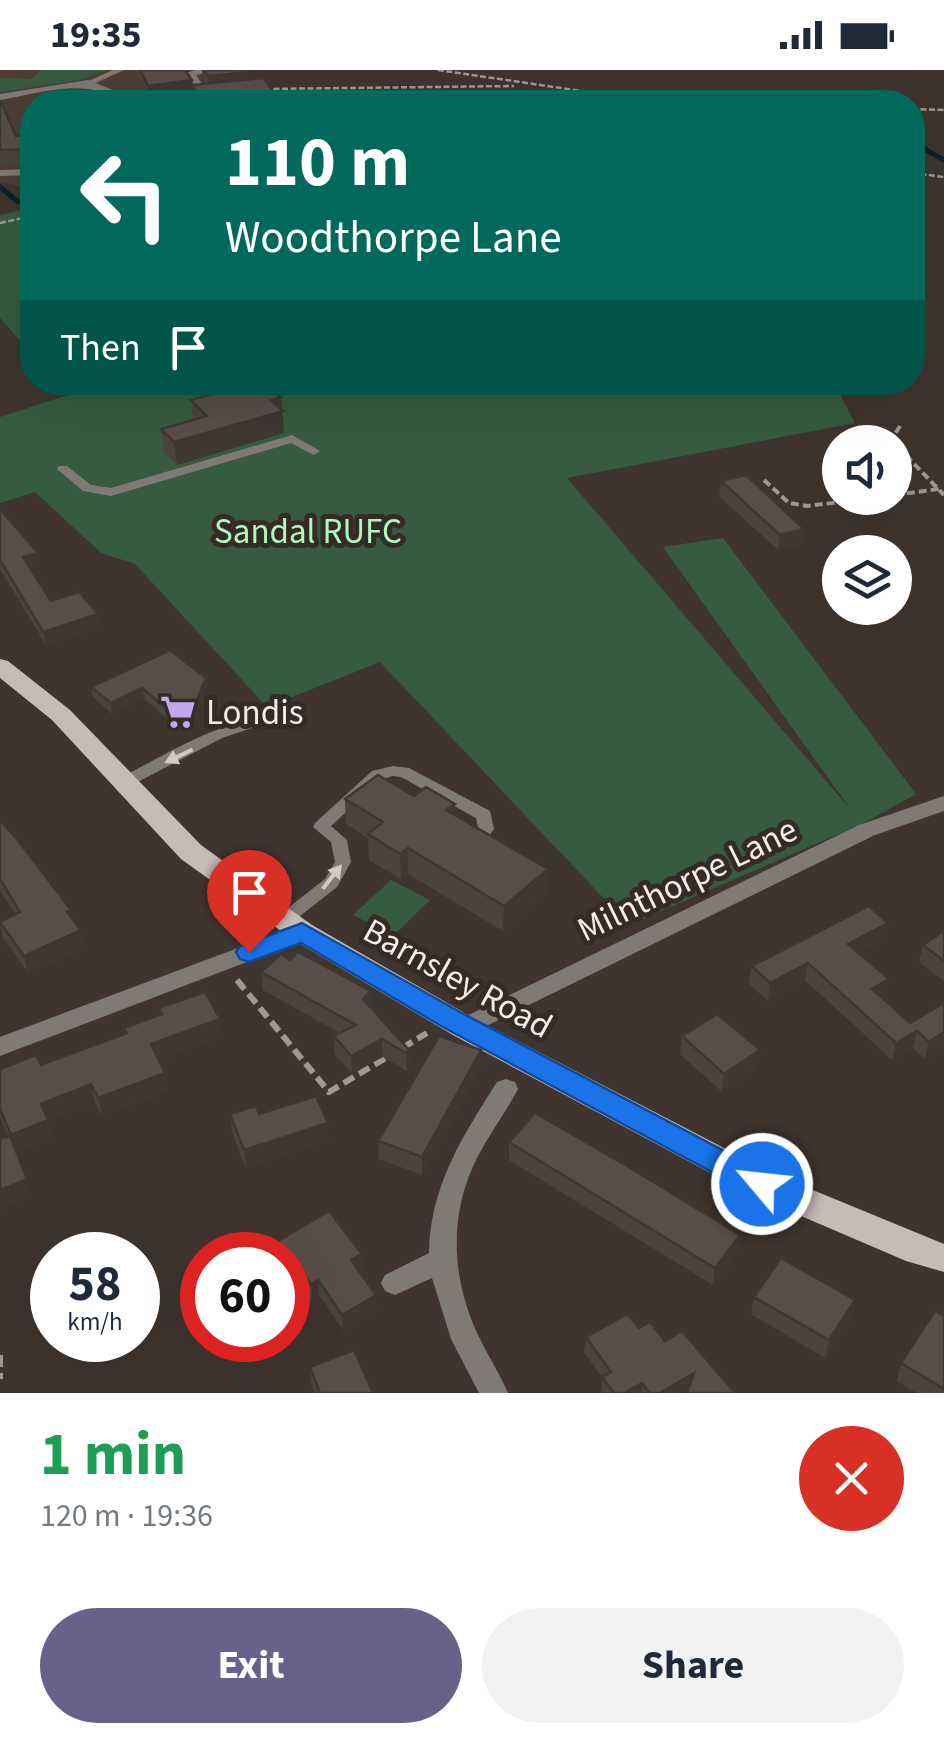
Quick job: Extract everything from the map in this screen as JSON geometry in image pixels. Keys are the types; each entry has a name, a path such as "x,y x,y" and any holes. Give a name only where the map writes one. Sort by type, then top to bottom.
{"main road":[{"name":"Barnsley Road","path":"0,666 61,715 191,852 294,926 458,1023 762,1184 918,1251 944,1258"},
{"path":"0,684 61,715"}],"street":[{"path":"44,90 88,83 104,90"},
{"name":"Milnthorpe Lane","path":"458,1023 868,830 944,803"},
{"path":"0,1047 222,962 294,926"},
{"path":"494,1393 460,1327 440,1261 448,1199 460,1167 506,1089"},
{"path":"395,1283 440,1261"}],"lane":[{"path":"88,83 120,70"},
{"path":"202,90 190,74 221,70"},
{"path":"253,90 262,89"},
{"path":"63,469 87,488 111,492 292,439 314,452"},
{"path":"125,782 233,729 256,721 272,721"},
{"path":"294,926 343,862 339,840 321,826 376,776 404,772 484,814 486,829 481,835"}],"path":[{"path":"438,70 569,90"},
{"path":"262,89 532,85"},
{"path":"912,461 942,492"},
{"path":"764,480 789,503 822,504"},
{"path":"912,494 942,492"},
{"path":"222,962 330,1092 458,1023"},
{"path":"0,1356 0,1379"}],"shaded area":[{"path":"0,70 243,70 264,90 20,90 20,188 0,182"}],"green space":[{"path":"42,70 107,70 80,80 0,92 0,78 31,79"},
{"path":"20,211 20,340 0,318 0,215"},
{"name":"Sandal RUFC","path":"68,395 840,395 855,423 822,425 822,429 567,478 851,810 663,547 723,538 916,794 862,824 629,925 380,662 267,707 135,564 101,553 35,492 0,503 0,417"},
{"path":"391,880 430,900 393,936 353,915"}],"building":[{"path":"140,70 185,70 192,80 148,86"},
{"path":"204,70 247,70 249,72 208,76"},
{"path":"263,78 272,90 195,90 192,85"},
{"path":"0,100 16,136 20,136 20,149 0,150"},
{"path":"208,395 279,395 281,397 271,400 283,411 174,442 161,429 207,416 191,400"},
{"path":"746,475 804,529 780,535 721,481"},
{"path":"0,509 38,553 23,557 51,601 79,592 98,614 43,632 0,560"},
{"path":"170,650 206,678 195,705 173,714 142,688 111,703 91,687"},
{"path":"378,775 414,796 426,787 455,804 446,810 548,869 504,906 408,848 400,854 368,834 383,822 345,799"},
{"path":"0,821 71,910 67,912 81,930 24,956 0,922 20,912 0,879"},
{"path":"869,906 888,923 848,944 889,979 872,989 910,1023 944,1003 944,1032 929,1042 917,1031 896,1043 808,963 770,983 752,966"},
{"path":"944,931 944,961 923,945"},
{"path":"298,952 371,991 363,999 409,1050 406,1053 382,1039 351,1056 334,1036 356,1025 261,972 281,954 290,960"},
{"path":"205,992 220,1019 151,1044 165,1073 98,1098 91,1084 41,1104 48,1120 11,1135 0,1109 0,1069 36,1055 41,1065 127,1033 124,1028 162,1014 159,1008"},
{"path":"717,1014 760,1050 724,1074 682,1036"},
{"path":"439,1036 481,1050 422,1157 378,1141"},
{"path":"316,1096 328,1123 244,1150 230,1114 256,1106 259,1114"},
{"path":"535,1113 740,1235 715,1268 509,1142"},
{"path":"10,1136 27,1179 0,1190 0,1139"},
{"path":"329,1211 362,1254 351,1260 376,1295 342,1315 318,1280 310,1283 310,1232 293,1232"},
{"path":"781,1258 855,1300 829,1340 754,1297"},
{"path":"935,1311 944,1316 944,1389 901,1363"},
{"path":"627,1314 639,1328 650,1322 665,1341 682,1331 735,1393 687,1393 694,1373 660,1393 650,1393 642,1383 624,1393 614,1393 602,1377 611,1372 586,1337"},
{"path":"354,1350 373,1393 320,1393 310,1367"}],"waterway":[{"path":"925,149 944,160"},
{"path":"0,187 20,201"}],"place":[{"name":"Londis","path":"178,712"}],"route":[{"path":"249,952 302,932 451,1019 762,1184"}]}
